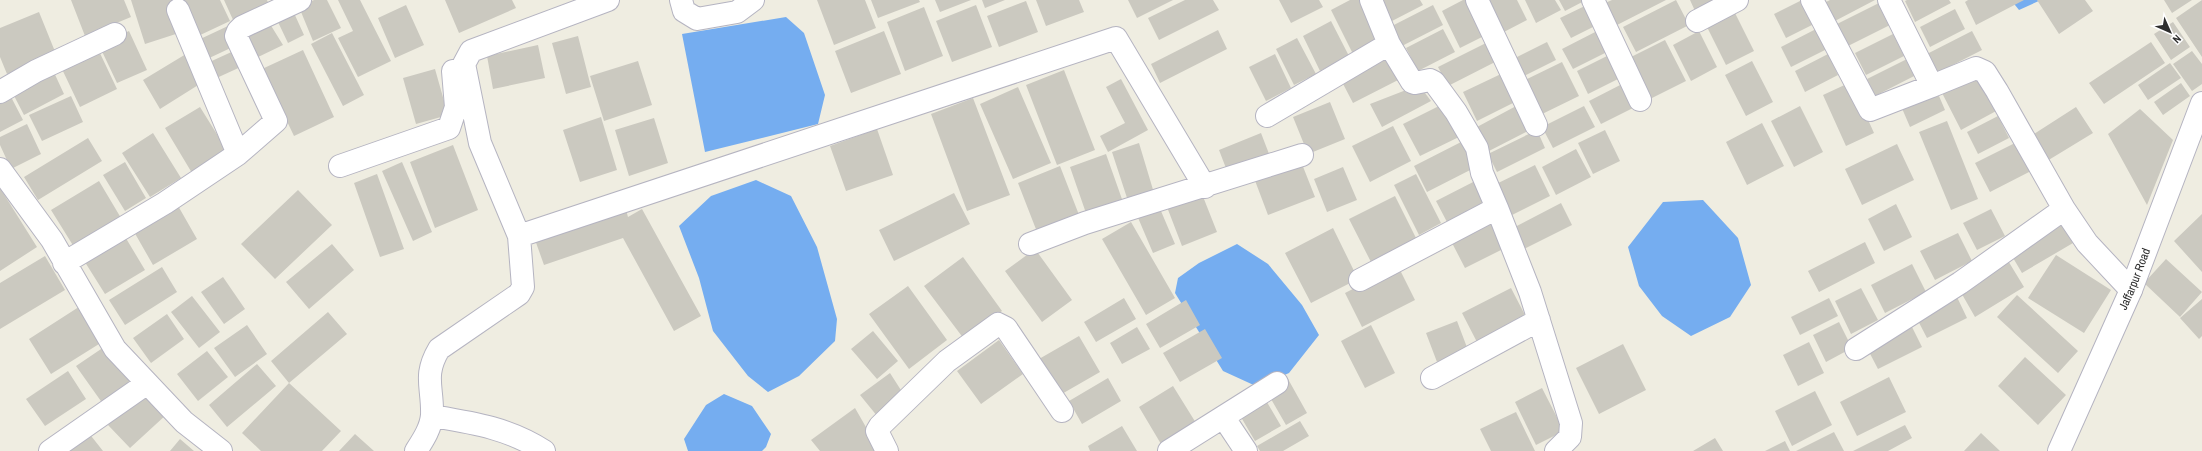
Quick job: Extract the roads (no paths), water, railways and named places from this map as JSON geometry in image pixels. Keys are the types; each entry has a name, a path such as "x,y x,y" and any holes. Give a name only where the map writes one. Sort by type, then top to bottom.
{"street":[{"path":"64,263 165,203 238,154 276,121 237,41 238,31 300,0"},
{"path":"340,166 449,128 456,107 452,60 471,51 608,0"},
{"path":"681,0 684,11 697,19 737,12 753,0"},
{"path":"1371,0 1389,44 1412,82 1415,84 1430,80 1434,82 1456,112 1477,148 1482,173 1497,208 1539,320 1572,423 1570,437 1556,451"},
{"path":"1477,0 1536,125"},
{"path":"1594,0 1640,100"},
{"path":"1697,21 1737,0"},
{"path":"1812,0 1870,110 1976,68 1984,72 1998,91 2064,209 2087,243 2131,290"},
{"path":"1889,0 1932,86"},
{"path":"178,10 238,154"},
{"path":"0,92 36,71 115,34"},
{"path":"520,236 1116,38 1205,187"},
{"path":"1267,116 1389,44"},
{"path":"416,451 426,436 432,416 429,378 431,362 439,349 519,294 523,287 520,236 480,143 464,64 471,51"},
{"name":"Jaffarpur Road","path":"2059,451 2131,290 2202,103"},
{"path":"1030,244 1085,223 1205,187 1302,155"},
{"path":"0,169 52,240 115,349 146,384 184,422 221,451"},
{"path":"1360,280 1497,208"},
{"path":"1856,349 1960,283 2064,209"},
{"path":"1432,378 1539,320"},
{"path":"887,451 877,431 880,426 947,362 998,324 1006,328 1062,411"},
{"path":"1169,451 1224,418 1277,382"},
{"path":"50,451 146,384"},
{"path":"432,416 491,426 529,442 544,451"},
{"path":"1224,418 1246,451"}],"water":[{"path":"2011,0 2041,0 2019,10"},
{"path":"786,17 804,33 825,95 818,124 705,152 682,34"},
{"path":"756,180 791,196 817,247 837,319 835,341 799,376 768,392 748,376 713,331 699,278 679,226 711,196"},
{"path":"1703,200 1738,238 1751,285 1730,317 1691,336 1662,316 1639,286 1628,247 1663,202"},
{"path":"1237,244 1268,264 1302,305 1319,335 1289,373 1258,387 1223,371 1175,293 1178,278 1199,263"},
{"path":"724,394 752,406 771,434 766,447 762,451 688,451 684,439 706,405"}]}
